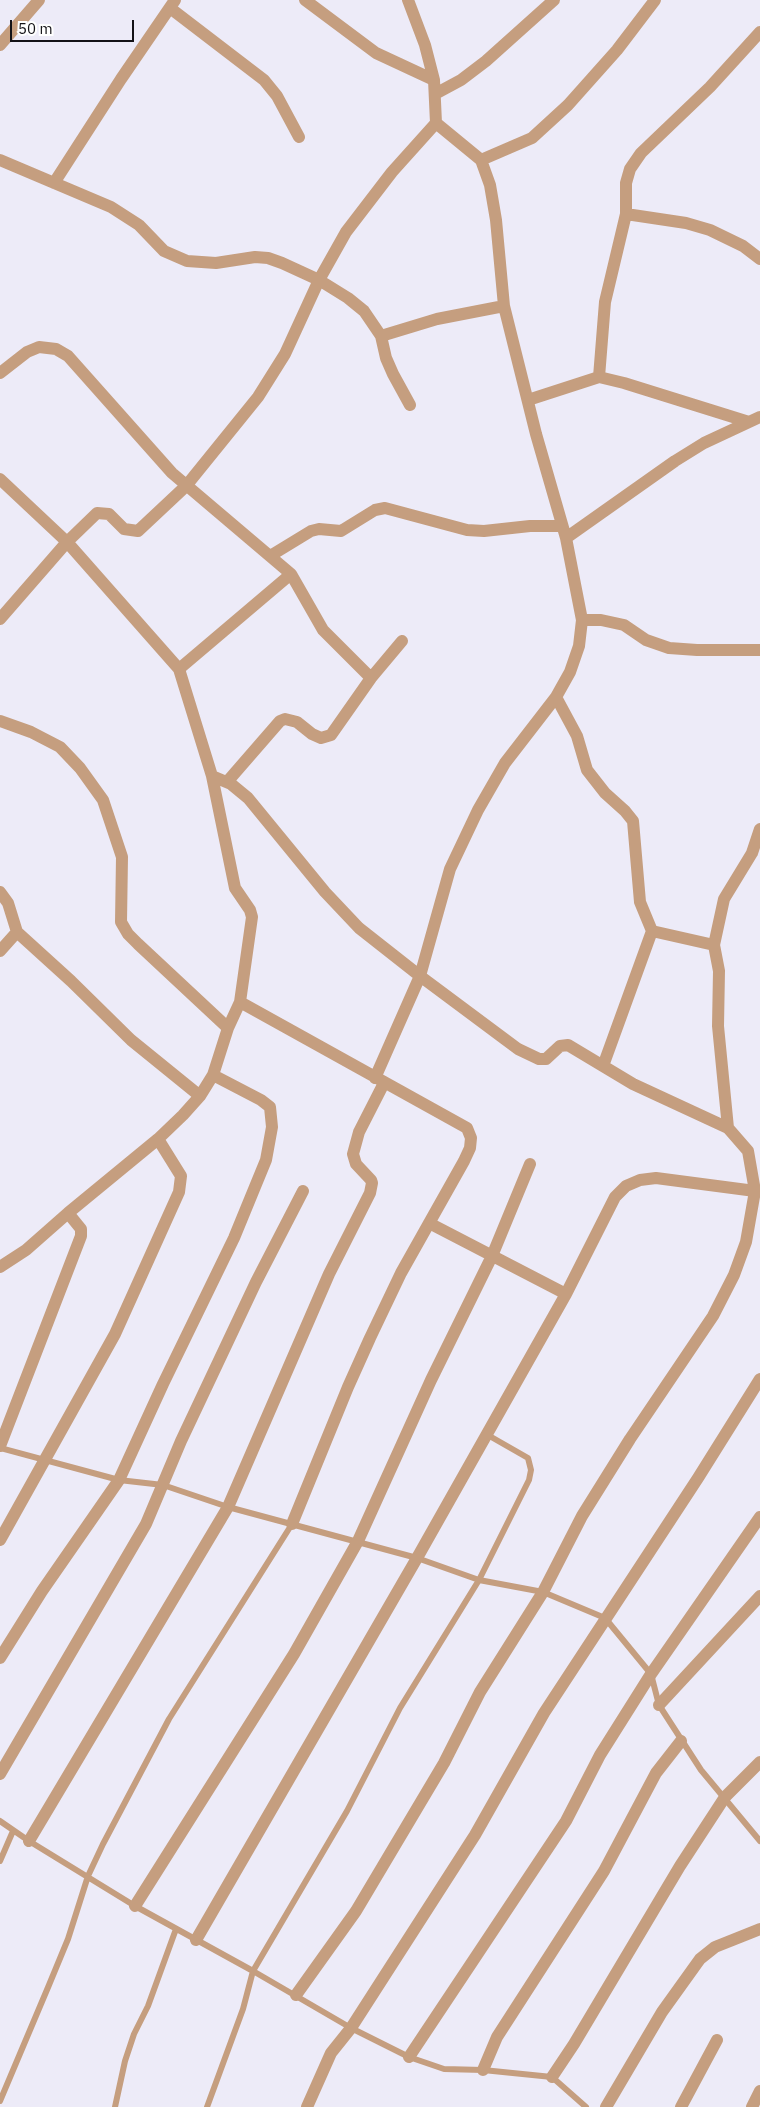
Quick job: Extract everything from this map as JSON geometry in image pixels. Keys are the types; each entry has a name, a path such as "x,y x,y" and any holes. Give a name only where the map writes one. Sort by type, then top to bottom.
{"street":[{"path":"0,45 39,0"},
{"path":"305,0 376,53 391,62 434,80"},
{"path":"0,619 67,542 97,513 108,514 124,529 138,531 186,486 258,397 285,354 319,280 346,232 392,172 436,123 434,80 425,45 408,0"},
{"path":"435,94 461,80 486,61 554,0"},
{"path":"481,160 532,138 561,111 617,50 654,0"},
{"path":"54,183 115,87 172,4 264,80 277,96 299,137"},
{"path":"600,377 605,302 626,214 626,183 630,168 641,153 710,87 760,32"},
{"path":"29,1841 228,1507 329,1274 370,1193 371,1180 356,1164 353,1154 359,1132 420,976 450,869 478,810 505,763 556,697 570,672 576,655 582,620 564,532 504,306 496,220 490,185 481,160 436,123"},
{"path":"0,160 91,198 128,216 164,251 187,261 216,264 255,257 268,258 319,280 348,298 364,311 381,336 386,358 410,405"},
{"path":"626,214 710,230 743,246 760,259"},
{"path":"381,336 437,319 504,306"},
{"path":"0,373 27,352 39,348 56,349 68,356 172,473 291,574 323,630 371,678"},
{"path":"528,400 600,377 755,419"},
{"path":"270,556 312,531 319,529 341,531 375,510 385,508 467,530 484,531 530,526 564,532 704,443 755,419"},
{"path":"0,479 67,542 179,669 212,776 235,888 250,910 252,917 240,1002 228,1028 213,1075 200,1096 158,1140 68,1213 26,1250 0,1267"},
{"path":"179,669 291,574"},
{"path":"582,620 601,620 624,625 646,640 669,648 760,650"},
{"path":"227,782 280,721 285,719 297,722 321,738 331,735 371,678 402,642"},
{"path":"556,697 577,736 587,770 633,822 640,902 652,931 603,1066"},
{"path":"0,721 31,732 60,746 80,768 103,800 122,857 121,922 128,934 138,944 228,1028"},
{"path":"212,776 227,782 241,791 325,892 359,928 420,976 532,1057 546,1059 560,1046 568,1045 633,1084 728,1128 748,1151 757,1191 746,1242 734,1275 713,1316 630,1439 582,1516 543,1592 480,1692 444,1763 361,1903 296,1995"},
{"path":"728,1128 718,1026 719,971 714,945 724,899 752,853 760,829"},
{"path":"0,892 8,903 17,932 71,981 130,1040 200,1096"},
{"path":"652,931 714,945"},
{"path":"0,951 17,932"},
{"path":"240,1002 380,1081 458,1121 467,1128 470,1138 470,1148 464,1161 401,1273 348,1387 292,1524"},
{"path":"0,1658 42,1591 119,1480 234,1238 266,1160 272,1127 270,1107 261,1100 213,1075"},
{"path":"0,1540 115,1334 179,1192 181,1176 158,1140"},
{"path":"135,1906 294,1654 358,1541 431,1380 492,1256 530,1164"},
{"path":"196,1940 417,1558 566,1294 614,1197 626,1186 640,1180 656,1178 757,1191"},
{"path":"0,1774 146,1524 180,1441 256,1282 303,1190"},
{"path":"0,1447 82,1236 82,1232 68,1213"},
{"path":"430,1223 566,1294"},
{"path":"306,2107 331,2054 351,2028 475,1835 544,1713 698,1478 760,1379"},
{"path":"409,2057 566,1821 600,1754 651,1674 760,1516"},
{"path":"659,1705 760,1596"},
{"path":"483,2070 502,2029 604,1871 656,1773 681,1741"},
{"path":"552,2077 579,2036 680,1866 725,1797 760,1762"},
{"path":"606,2107 662,2012 700,1959 715,1947 760,1929"},
{"path":"680,2107 717,2040"},
{"path":"752,2107 760,2091"}],"lane":[{"path":"207,2107 244,2009 254,1971 347,1811 400,1708 479,1580 529,1480 531,1470 528,1458 486,1434"},
{"path":"0,1447 119,1480 163,1485 228,1507 417,1558 479,1580 543,1592 605,1618 651,1674 659,1705 701,1770 760,1841"},
{"path":"0,2101 68,1939 88,1876 126,1798 169,1719 292,1524"},
{"path":"0,1821 13,1831 135,1906 254,1971 351,2028 409,2057 444,2069 483,2070 552,2077 586,2107"},
{"path":"0,1861 13,1831"},
{"path":"115,2107 125,2061 134,2034 148,2006 176,1929"}]}
